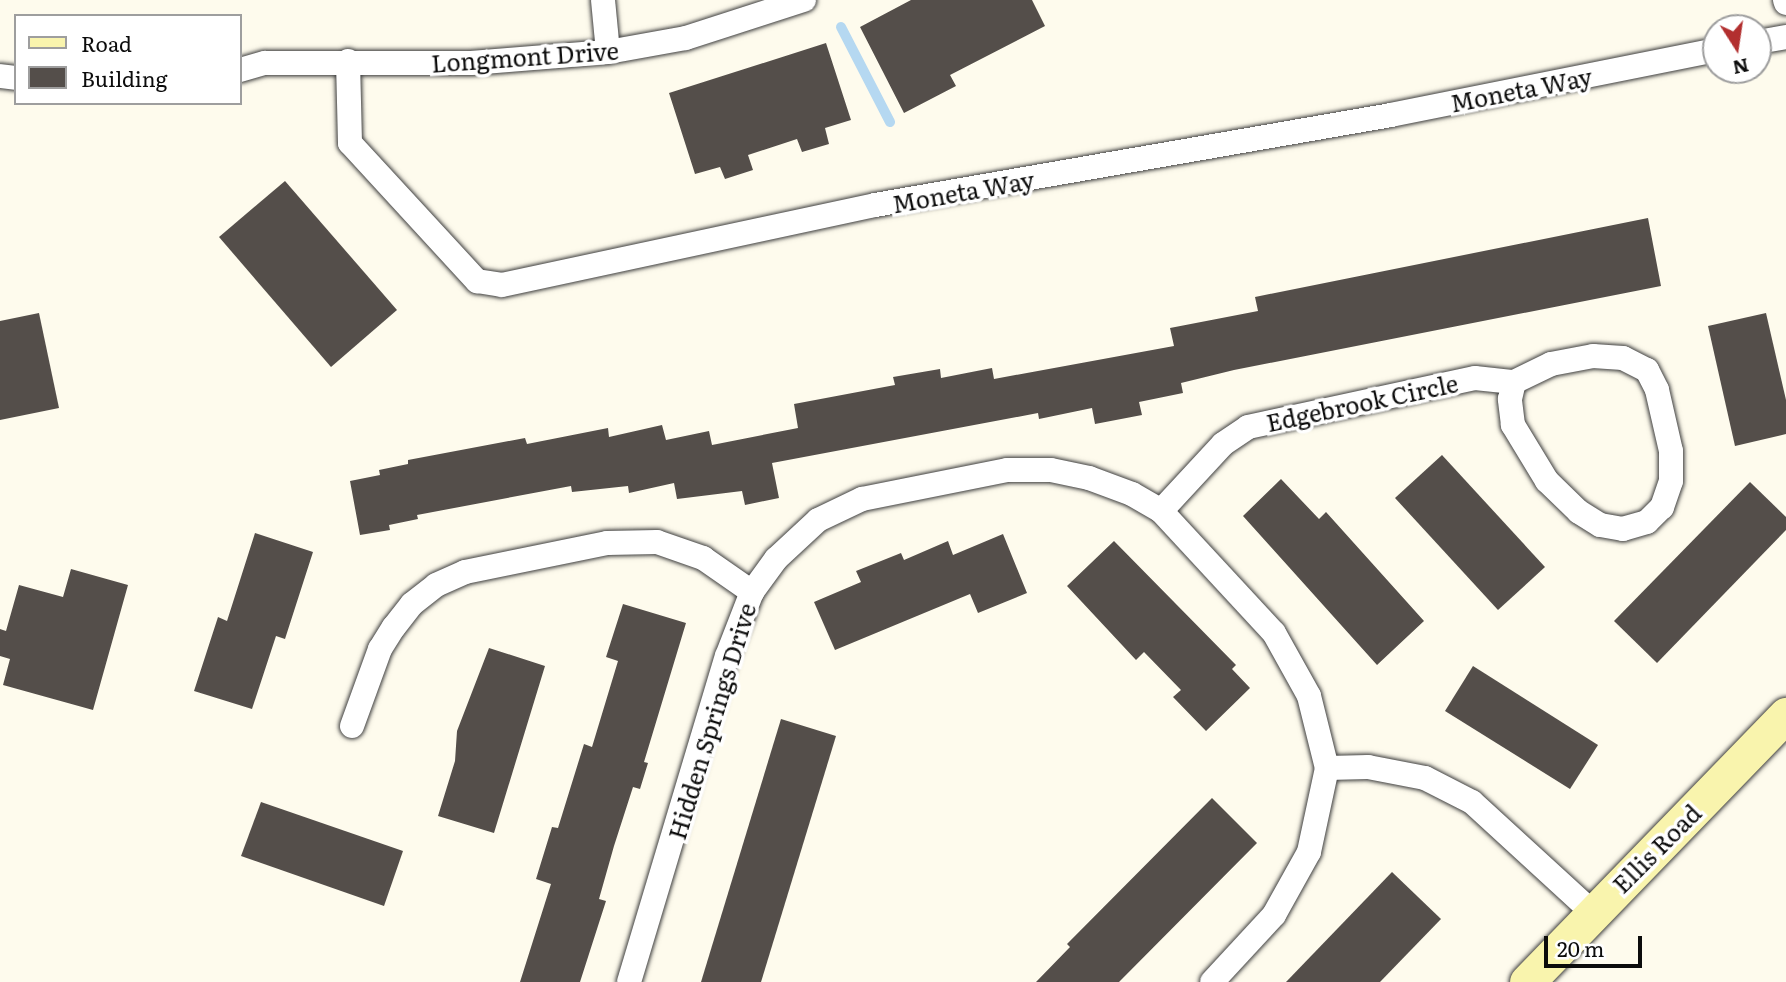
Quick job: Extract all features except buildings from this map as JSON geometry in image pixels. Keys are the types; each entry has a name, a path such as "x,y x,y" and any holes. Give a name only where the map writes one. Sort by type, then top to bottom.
{"main road":[{"name":"Ellis Road","path":"1527,982 1786,715"}],"street":[{"path":"603,0 608,52"},
{"name":"Longmont Drive","path":"242,69 265,63 471,63 608,52 686,38 804,0"},
{"name":"Moneta Way","path":"348,61 350,143 477,281 502,285 875,205 1391,115 1702,53"},
{"path":"1593,356 1623,358 1647,370 1657,390 1671,451 1671,481 1662,507 1647,522 1623,529 1600,525 1579,512 1524,449 1513,425 1514,382 1551,364 1593,356"},
{"name":"Edgebrook Circle","path":"1161,511 1223,444 1248,427 1475,378 1514,382"},
{"name":"Hidden Springs Drive","path":"629,982 727,656 752,592 776,559 818,520 862,499 968,474 1051,470 1126,491 1161,511 1274,634 1309,696 1327,768 1320,811 1296,881 1273,915 1212,982"},
{"path":"352,726 380,649 394,627 412,604 436,585 465,572 607,543 657,542 703,558 752,592"},
{"path":"1327,768 1368,767 1425,778 1472,802 1592,912"}],"waterway":[{"path":"841,27 890,122"}]}
